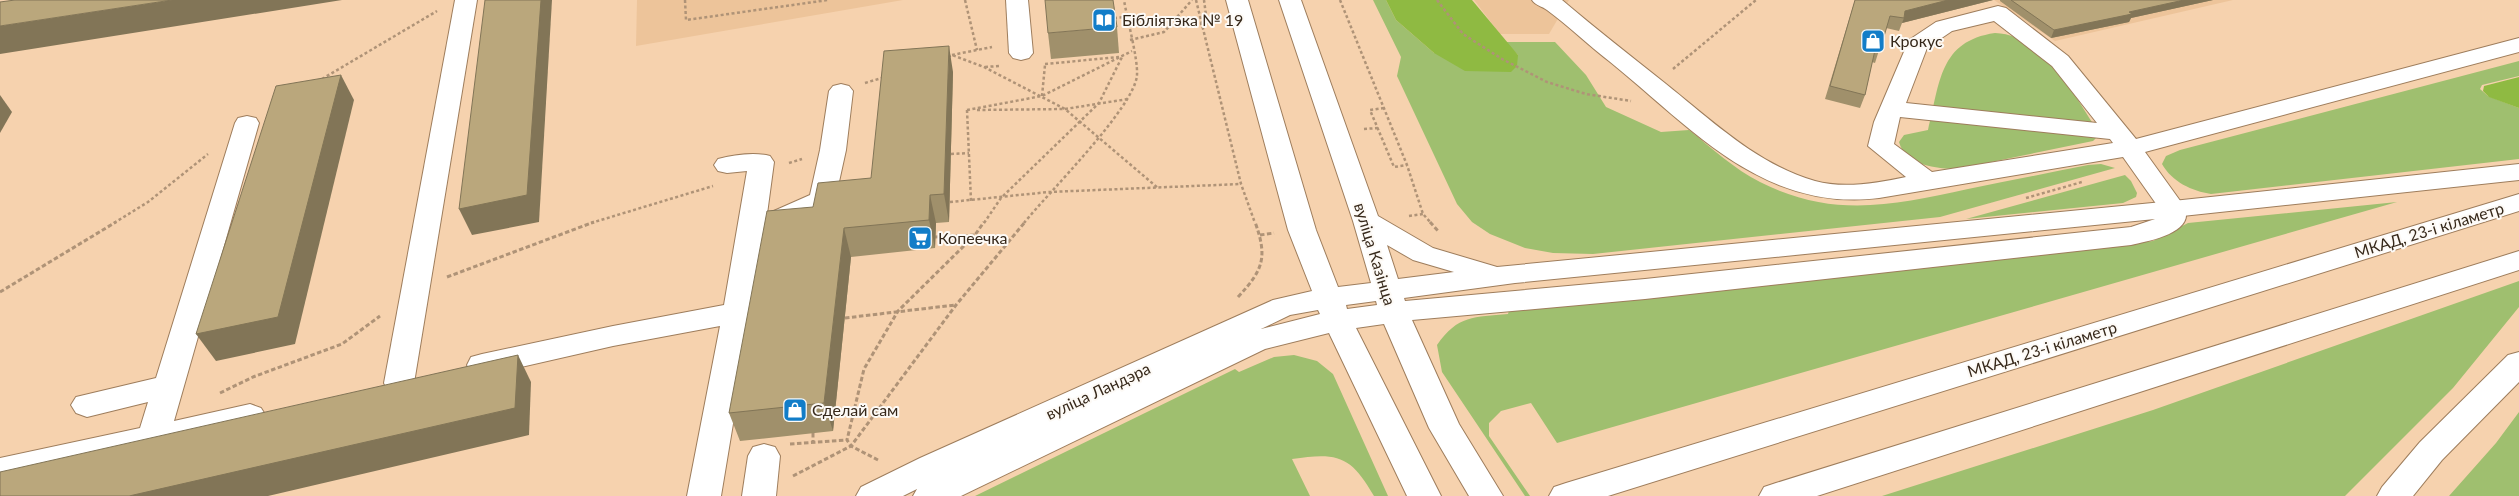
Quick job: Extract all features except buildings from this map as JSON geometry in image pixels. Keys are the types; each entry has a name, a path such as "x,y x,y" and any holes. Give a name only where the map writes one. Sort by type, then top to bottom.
{"main road":[{"path":"428,377 385,386 416,289 466,0"},
{"path":"1017,0 1026,53"},
{"path":"1237,0 1302,230 1332,309 1424,496"},
{"name":"вуліца Казінца","path":"1290,0 1366,221 1390,301 1446,428 1486,496"},
{"path":"1551,2 1658,89 1758,166 1812,189 1847,193 1891,190 2123,140 2519,45"},
{"path":"1390,301 1576,296 2131,236 2152,232 2165,226 2172,220 2173,210 2123,140 2060,61 1989,7 1938,28 1926,35 1917,45 1886,122 1881,146 1927,181"},
{"path":"751,232 822,200 833,150 841,91"},
{"path":"1891,109 2123,140"},
{"path":"153,437 247,122"},
{"path":"704,496 751,232 761,162 727,165"},
{"path":"1332,309 1390,301 1515,274 2173,210 2519,172"},
{"name":"МКАД, 23-і кіламетр","path":"1567,496 2519,202"},
{"path":"1366,221 1423,254 1483,272 1515,274"},
{"path":"1776,496 2519,260"},
{"name":"вуліца Ландэра","path":"873,496 940,463 1283,307 1332,309"},
{"name":"вуліца Ландэра","path":"930,496 1255,341 1288,331 1332,309"},
{"path":"458,370 613,336 736,313"},
{"path":"2394,496 2431,452 2519,363"},
{"path":"86,405 168,386"},
{"path":"0,471 276,410"},
{"path":"759,495 774,450"}],"path":[{"path":"685,0 686,20 828,0"},
{"path":"965,0 977,50"},
{"path":"759,495 851,446 956,305 1049,192 1099,138 1129,99 1136,76 1124,0"},
{"path":"1130,40 1164,32 1192,0"},
{"path":"1196,0 1200,24 1241,184 1260,235"},
{"path":"1200,24 1208,24 1204,0"},
{"path":"1340,0 1407,165 1423,214 1439,232"},
{"path":"1437,0 1463,34 1502,59 1547,82 1586,94 1633,101 1658,89 1756,0"},
{"path":"1114,18 1126,17"},
{"path":"942,58 977,50 1122,57"},
{"path":"967,110 1042,96 1132,51"},
{"path":"952,55 984,67 1065,109 1158,188"},
{"path":"851,446 847,440 864,369 898,311 975,235 1002,198 1099,103 1122,57"},
{"path":"984,67 1001,66"},
{"path":"841,91 887,76"},
{"path":"967,110 1065,109 1129,99"},
{"path":"1384,108 1370,110 1394,167 1407,165"},
{"path":"967,110 971,200"},
{"path":"951,154 969,153"},
{"path":"2018,200 2084,181"},
{"path":"950,202 1049,192 1241,184"},
{"path":"218,394 253,378 342,344 416,289 604,218"},
{"path":"935,236 975,235"},
{"path":"845,318 956,305"},
{"path":"813,442 814,433"},
{"path":"774,450 813,442 847,440"}],"shaded area":[{"path":"637,0 903,0 636,46"},
{"path":"1474,0 1569,0 1549,34 1500,34"},
{"path":"1994,0 2233,0 2055,41"}],"green space":[{"path":"1373,0 1386,0 1396,20 1434,53 1518,55 1504,42 1555,42 1586,75 1606,107 1661,132 1689,130 1750,177 1787,194 1813,201 1839,205 1889,204 2088,165 2101,164 2115,168 1940,217 1593,254 1553,253 1525,248 1490,234 1472,222 1457,204 1397,76 1401,57"},
{"path":"1386,0 1472,0 1518,55 1517,66 1511,72 1465,71 1434,53 1396,20"},
{"path":"1995,33 2013,36 2029,44 2044,56 2069,86 2100,134 2093,141 1957,169 1931,167 1915,161 1902,150 1899,142 1904,135 1928,130 1940,81 1952,55 1963,45 1977,38"},
{"path":"2519,61 2519,76 2482,85 2480,89 2488,96 2519,108 2519,159 2211,194 2183,185 2171,176 2162,164 2166,156 2180,150"},
{"path":"2519,77 2519,108 2489,97 2483,91 2484,86"},
{"path":"2125,175 2131,181 2137,193 2136,197 2123,203 1966,219"},
{"path":"2397,202 1557,443 1531,403 1501,411 1489,423 1489,436 1530,496 1525,496 1442,372 1437,345 1452,328 1460,323 1476,317 1508,314 1510,307 2153,241 2188,223"},
{"path":"2519,281 2519,307 2453,388 2345,496 1882,496 2153,410"},
{"path":"1294,355 1317,361 1333,374 1388,496 1374,496 1358,472 1342,460 1321,456 1292,459 1310,496 975,496 1235,369 1239,372 1274,357"},
{"path":"2519,412 2519,496 2449,496 2496,443"}],"place":[{"name":"Бібліятэка № 19","path":"1104,20"},
{"name":"Крокус","path":"1873,41"},
{"name":"Копеечка","path":"920,238"},
{"name":"Сделай сам","path":"795,410"}]}
